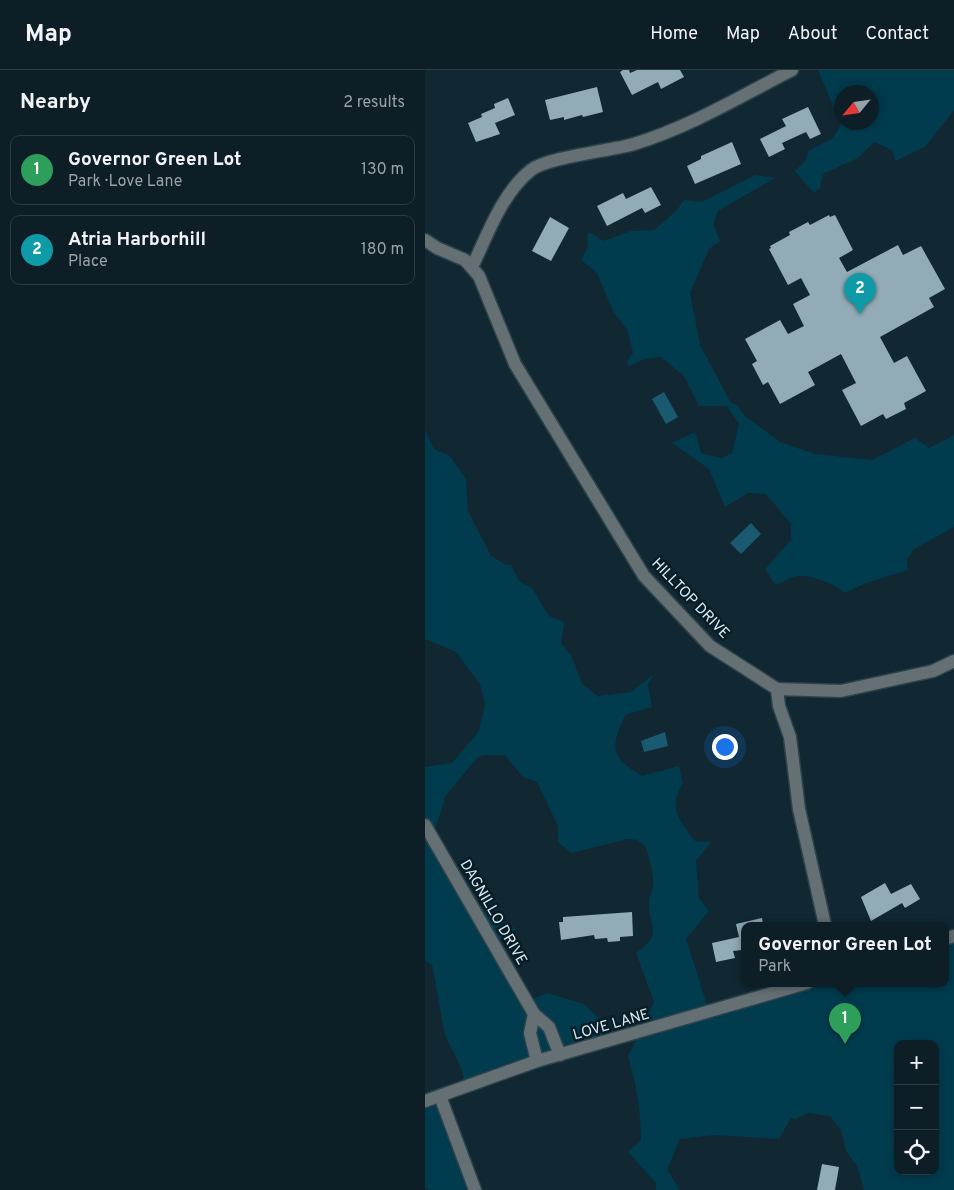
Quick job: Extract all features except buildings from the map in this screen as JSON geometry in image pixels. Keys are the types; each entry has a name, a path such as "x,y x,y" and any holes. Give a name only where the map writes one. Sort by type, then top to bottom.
{"street":[{"path":"472,267 502,206 517,183 533,169 551,162 634,144 689,123 793,70"},
{"name":"HILLTOP DRIVE","path":"425,240 437,248 465,260 472,267 485,290 515,364 643,576 710,646 777,689"},
{"path":"824,922 799,809 790,737 779,706 777,689 841,690 933,671 954,661"},
{"name":"DAGNILLO DRIVE","path":"425,825 534,1014 549,1027 560,1055"},
{"name":"LOVE LANE","path":"425,1101 537,1061 793,987"},
{"path":"534,1014 530,1033 537,1061"},
{"path":"440,1096 475,1190"}],"shaded area":[{"path":"818,70 954,70 954,110 925,147 895,161 892,150 874,142 858,158 823,174 820,188 814,193 795,171 806,160 808,151 833,138 838,130 879,130 879,85 834,85 834,108"},
{"path":"755,175 775,178 718,211 713,224 720,241 709,249 690,293 700,345 731,403 737,405 745,416 780,442 815,454 872,460 915,438 929,448 954,435 954,527 914,549 907,559 908,570 866,583 845,593 829,583 809,577 797,576 775,584 765,569 791,540 791,524 766,494 748,493 725,507 709,469 672,443 695,432 701,453 722,458 732,453 739,424 727,406 699,406 684,376 661,357 645,359 628,366 627,361 633,353 628,331 613,311 597,273 581,260 588,247 587,234 591,233 603,241 631,231 654,230 677,210 684,200 702,202"},
{"path":"664,392 678,417 666,424 652,399"},
{"path":"425,430 434,449 450,456 466,479 468,511 491,556 506,565 511,565 519,581 532,588 549,616 564,622 561,643 571,655 582,684 598,696 631,692 653,675 648,685 652,707 625,715 615,744 616,751 624,763 642,776 679,766 683,783 676,799 677,814 695,841 711,842 696,861 699,898 709,911 686,939 711,1013 797,987 949,987 949,941 954,939 954,1190 864,1190 857,1166 846,1151 841,1130 830,1116 809,1113 795,1119 791,1118 779,1139 715,1135 680,1139 667,1170 680,1190 656,1190 656,1183 628,1152 641,1140 638,1097 628,1056 654,1002 636,953 645,946 653,935 649,901 653,888 653,876 646,847 637,840 628,839 571,853 558,842 558,826 537,782 522,776 505,755 483,755 477,758 446,795 432,839 464,896 516,929 495,944 526,1002 547,993 584,1004 603,1022 601,1049 471,1090 466,1089 461,1067 445,1035 432,964 425,961 425,767 452,763 479,731 485,704 480,684 456,652 425,639"},
{"path":"751,523 761,534 741,554 730,543"},
{"path":"665,732 668,746 644,752 641,741"},
{"path":"435,1101 473,1190 431,1190 425,1188 425,1104"}],"place":[{"name":"Atria Harborhill","path":"860,314"},
{"name":"Governor Green Lot","path":"845,1044"}]}
